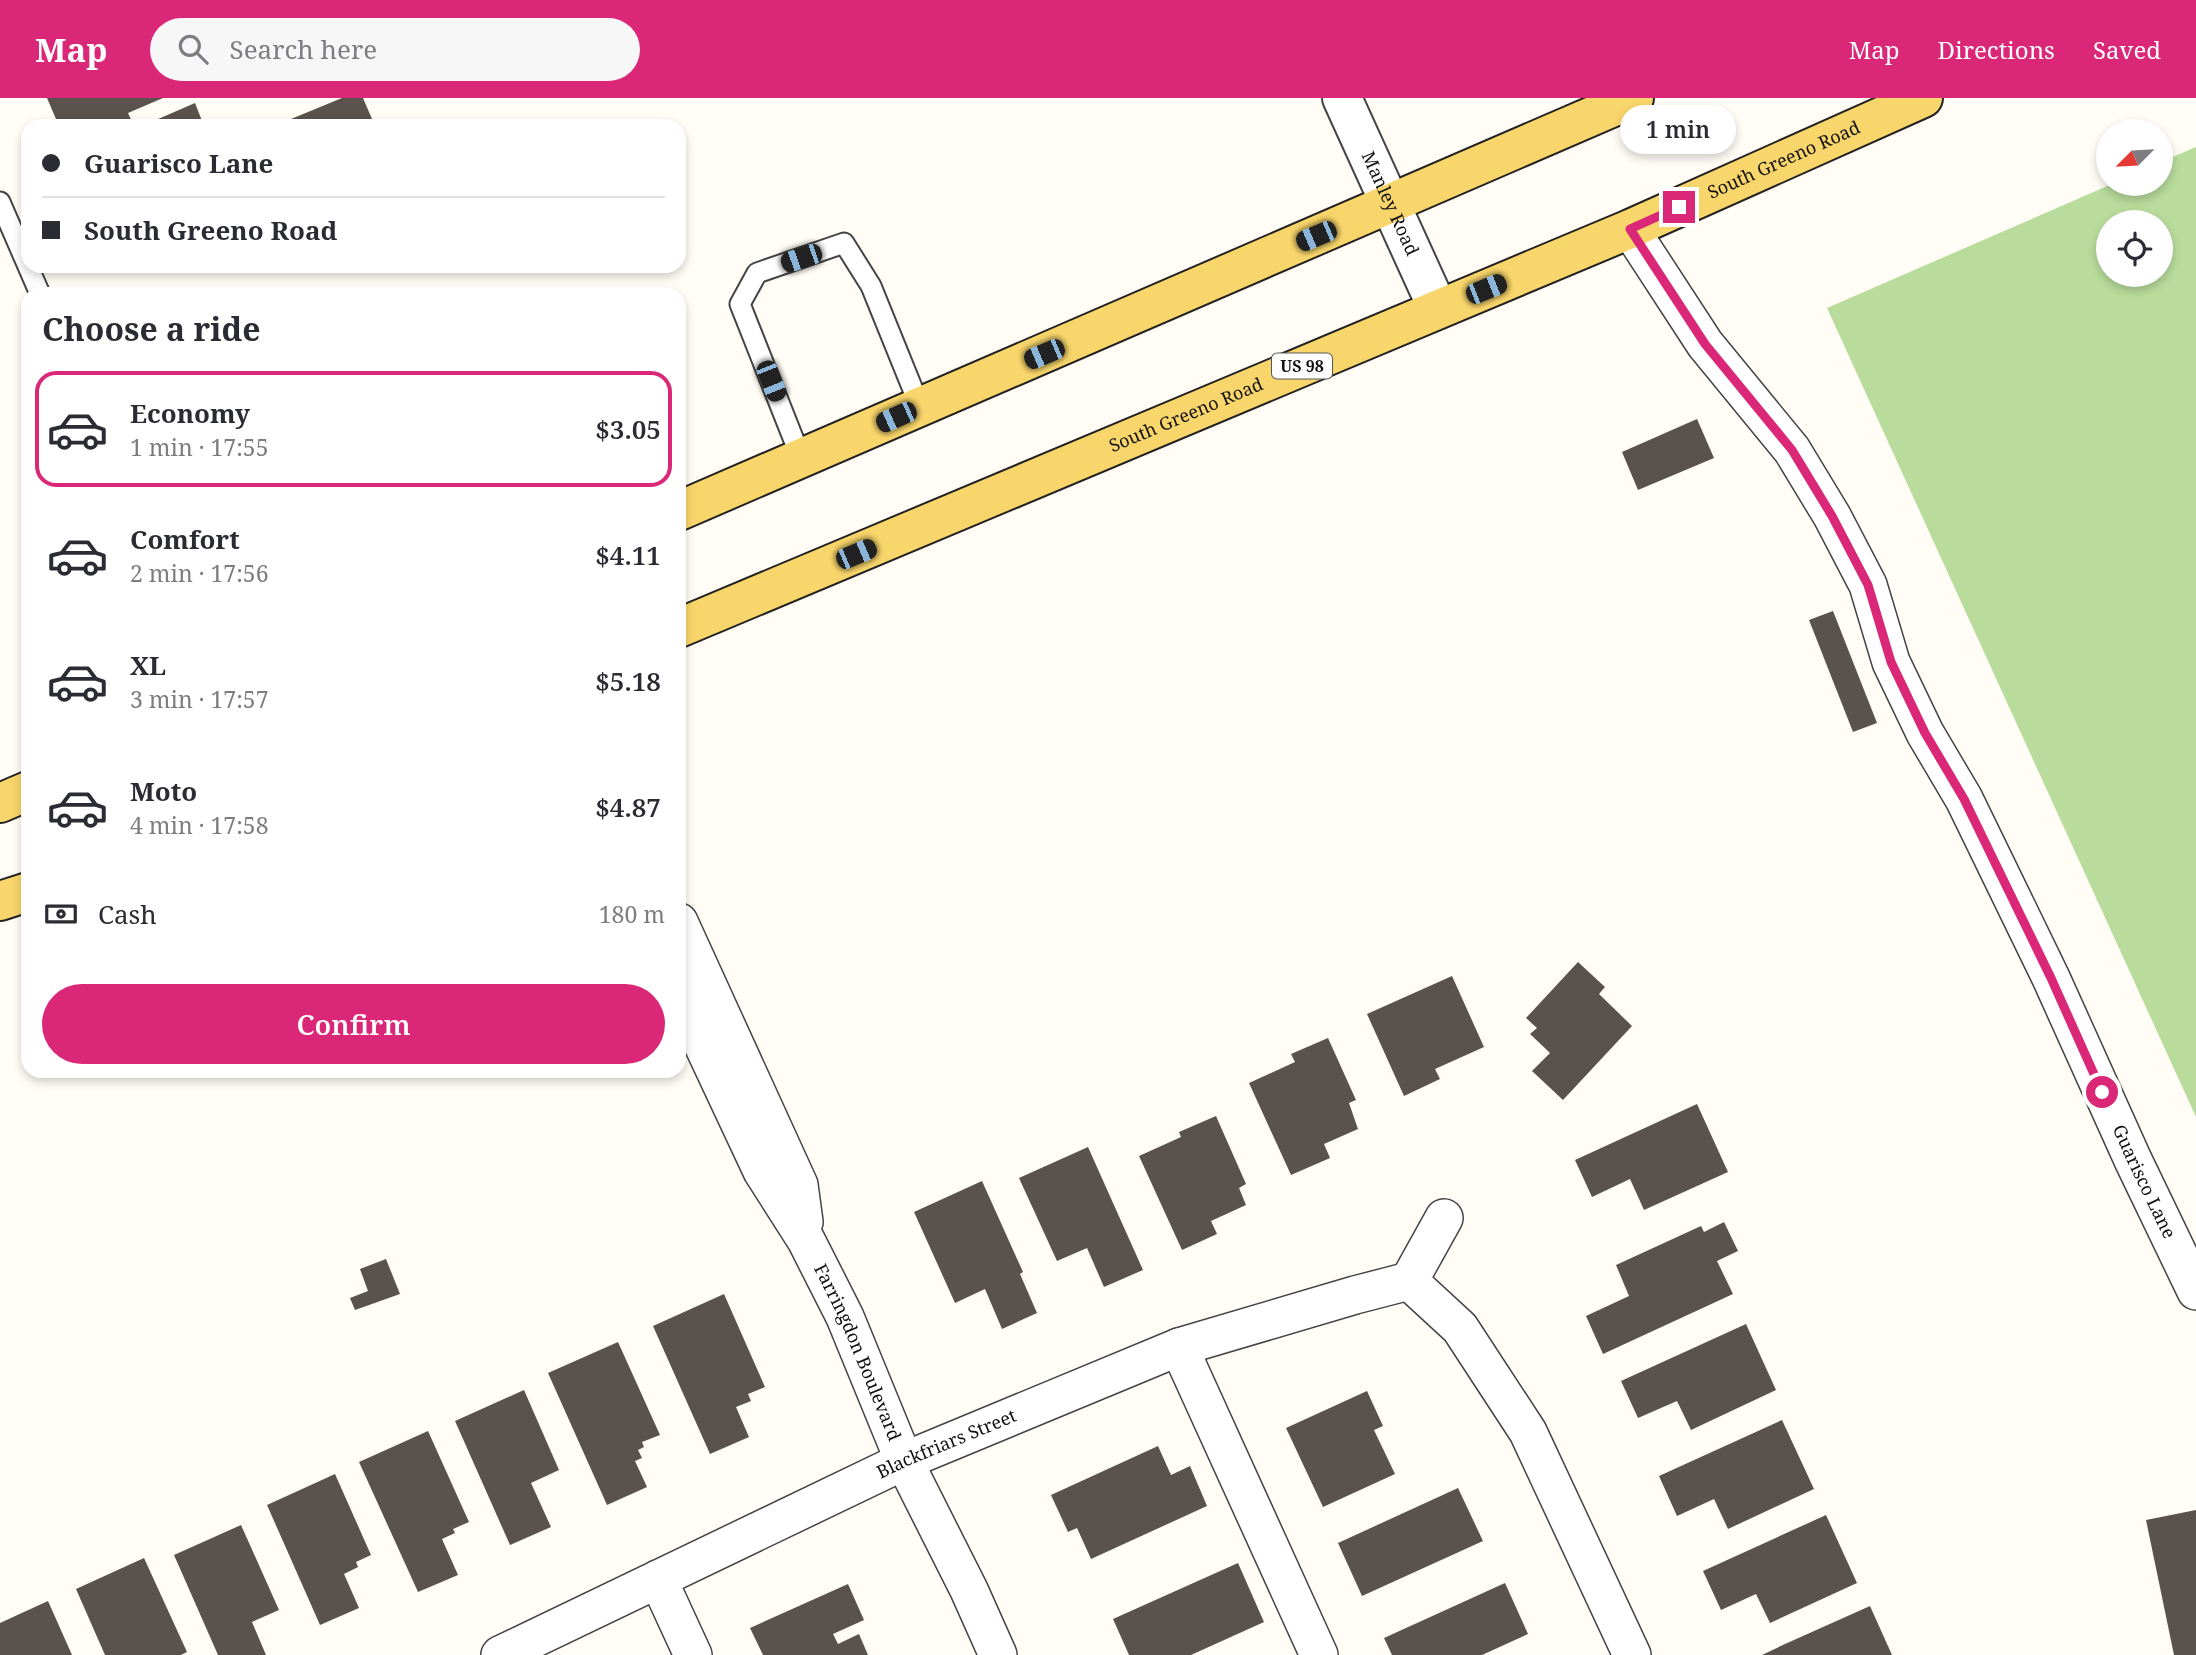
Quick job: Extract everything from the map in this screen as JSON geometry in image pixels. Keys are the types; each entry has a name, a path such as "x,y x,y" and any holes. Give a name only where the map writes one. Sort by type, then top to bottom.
{"main road":[{"path":"686,508 1634,98"},
{"name":"South Greeno Road","path":"686,625 1630,229 1923,98"},
{"path":"0,803 21,794"},
{"path":"0,901 21,894"}],"street":[{"name":"Manley Road","path":"1342,98 1438,309"},
{"name":"Guarisco Lane","path":"1630,229 1705,344 1792,450 1838,528 1868,585 1891,662 1925,733 1964,799 2051,978 2196,1291"},
{"name":"Farringdon Boulevard","path":"686,937 799,1185 806,1240"},
{"name":"Farringdon Boulevard","path":"686,1009 762,1171 806,1240 845,1317 904,1461 969,1590 998,1655"},
{"path":"1444,1218 1409,1281 1460,1328 1528,1432 1632,1655"},
{"name":"Blackfriars Street","path":"500,1655 904,1461 1179,1347 1409,1281"},
{"path":"1179,1347 1319,1655"},
{"path":"658,1579 693,1655"}],"lane":[{"path":"0,202 21,250"},
{"path":"801,458 740,304 757,273 844,243 871,286 920,407"}],"green space":[{"path":"2196,147 2196,1117 1827,308 2096,191 2096,196 2174,196 2174,156"}],"building":[{"path":"47,98 163,98 128,113 131,119 56,119"},
{"path":"342,98 363,98 372,119 291,119"},
{"path":"195,103 201,119 158,119"},
{"path":"1697,419 1714,458 1638,490 1622,452"},
{"path":"1833,611 1877,723 1853,732 1809,620"},
{"path":"1578,962 1605,987 1599,994 1632,1026 1563,1100 1532,1071 1550,1053 1530,1034 1537,1028 1526,1018"},
{"path":"1452,976 1484,1047 1435,1069 1440,1079 1404,1096 1367,1014"},
{"path":"1328,1038 1356,1100 1349,1103 1358,1129 1324,1144 1330,1158 1291,1175 1249,1083 1295,1062 1291,1054"},
{"path":"1697,1104 1728,1172 1644,1210 1630,1179 1592,1197 1575,1160"},
{"path":"1216,1116 1246,1184 1239,1188 1246,1205 1211,1221 1217,1234 1182,1250 1139,1156 1181,1137 1179,1132"},
{"path":"1088,1147 1143,1270 1104,1287 1087,1248 1057,1261 1019,1178"},
{"path":"982,1181 1023,1272 1020,1274 1037,1313 1002,1329 985,1289 955,1303 914,1212"},
{"path":"1724,1222 1738,1251 1717,1261 1733,1294 1603,1354 1586,1316 1629,1296 1616,1265 1701,1226 1704,1232"},
{"path":"386,1259 400,1294 355,1310 350,1298 368,1291 360,1269"},
{"path":"724,1294 765,1387 748,1394 751,1401 736,1407 749,1437 710,1454 653,1326"},
{"path":"1746,1324 1776,1390 1691,1430 1677,1401 1638,1418 1621,1381"},
{"path":"618,1342 660,1435 642,1442 644,1447 638,1450 642,1458 635,1461 647,1487 607,1505 548,1373"},
{"path":"524,1390 559,1470 531,1483 551,1527 510,1545 455,1421"},
{"path":"1367,1391 1383,1426 1374,1430 1395,1474 1323,1507 1286,1428"},
{"path":"1782,1420 1814,1489 1728,1529 1714,1499 1677,1516 1659,1476"},
{"path":"428,1431 469,1522 453,1529 455,1533 442,1539 458,1575 418,1592 359,1462"},
{"path":"1158,1446 1171,1475 1190,1466 1207,1506 1091,1559 1077,1528 1068,1532 1051,1495"},
{"path":"335,1474 371,1555 356,1562 358,1567 344,1574 359,1608 320,1625 267,1505"},
{"path":"1458,1488 1483,1541 1362,1596 1338,1543"},
{"path":"2196,1510 2196,1655 2174,1655 2146,1520"},
{"path":"1826,1515 1857,1583 1770,1623 1756,1594 1721,1610 1703,1571"},
{"path":"241,1525 279,1610 252,1622 266,1655 218,1655 174,1555"},
{"path":"144,1558 187,1652 181,1655 105,1655 76,1589"},
{"path":"1238,1563 1264,1622 1191,1655 1129,1655 1113,1619"},
{"path":"1505,1583 1528,1634 1482,1655 1392,1655 1384,1638"},
{"path":"848,1584 864,1620 833,1634 838,1644 859,1634 868,1655 763,1655 750,1628"},
{"path":"48,1601 72,1655 0,1655 0,1623"},
{"path":"1870,1606 1892,1655 1762,1655 1785,1644"}],"route":[{"path":"1679,207 1630,229 1705,344 1792,450 1832,516 1868,585 1891,662 1925,733 1964,799 2051,978 2102,1092"}]}
